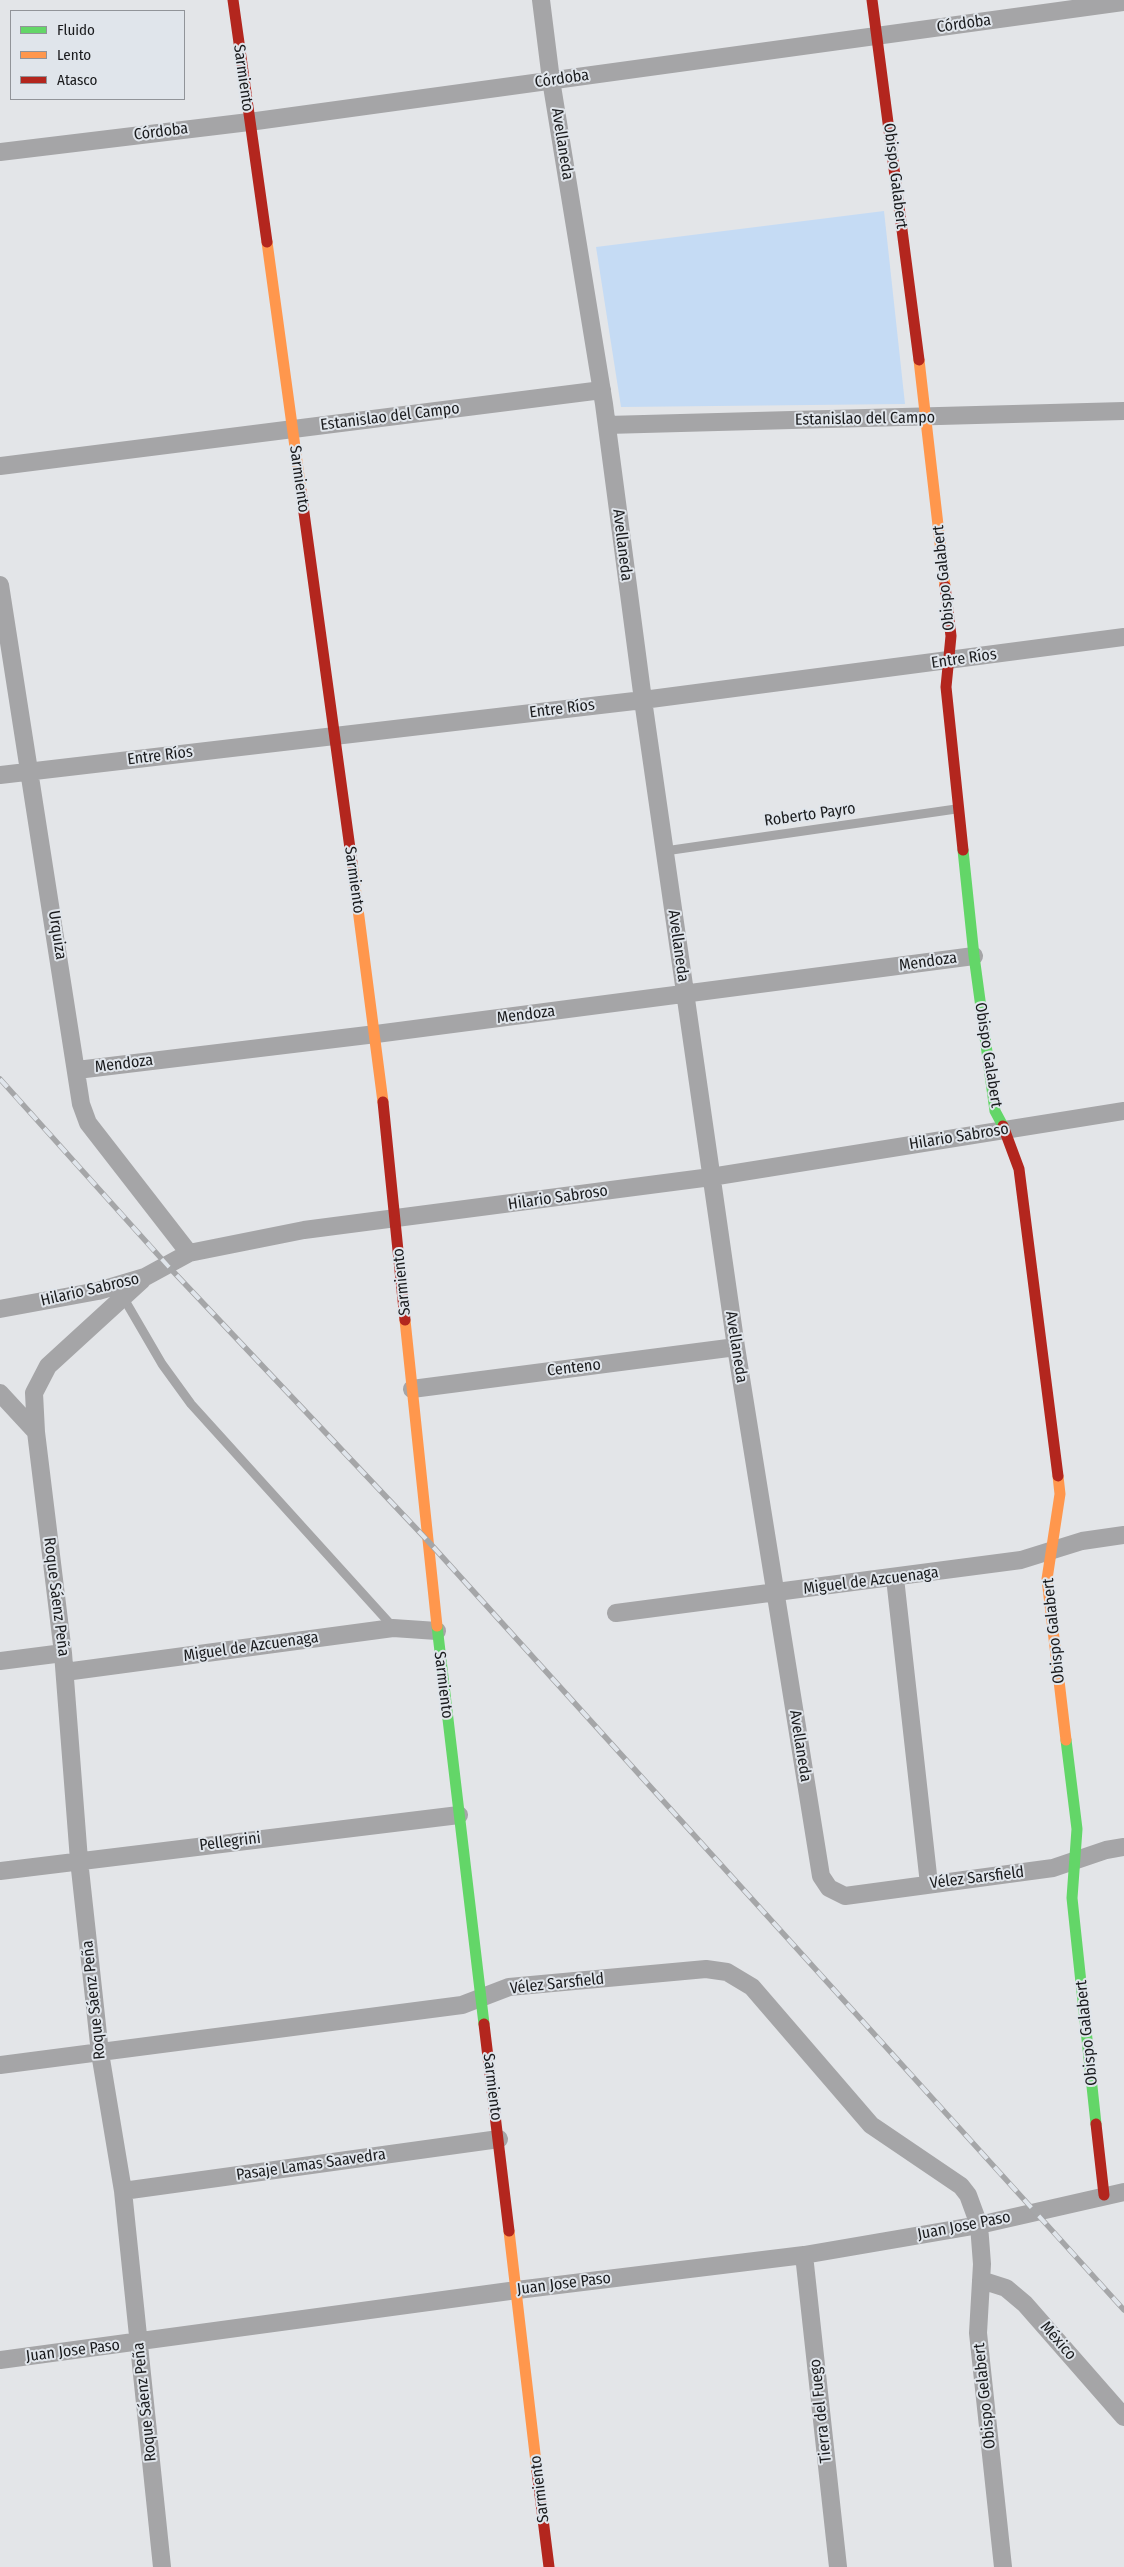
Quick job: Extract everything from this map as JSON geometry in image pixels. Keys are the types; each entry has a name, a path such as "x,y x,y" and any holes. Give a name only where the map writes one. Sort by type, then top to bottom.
{"street":[{"name":"Sarmiento","path":"233,0 376,1034 437,1631 549,2567"},
{"name":"Avellaneda","path":"541,0 551,80 602,390 642,700 736,1347 821,1876 829,1888"},
{"name":"Obispo Galabert","path":"872,0 926,418 951,636 946,687 974,956 995,1111 1005,1130 1019,1169 1060,1494 1053,1549 1046,1579 1077,1829 1072,1898 1104,2195"},
{"name":"Córdoba","path":"0,152 249,122 1124,2"},
{"name":"Estanislao del Campo","path":"0,466 602,390"},
{"name":"Estanislao del Campo","path":"607,425 926,418 1124,411"},
{"name":"Urquiza","path":"0,585 82,1104 88,1123 189,1253"},
{"name":"Entre Ríos","path":"0,775 642,700 948,662 1124,637"},
{"name":"Mendoza","path":"78,1070 376,1034 974,956"},
{"name":"Hilario Sabroso","path":"0,1309 98,1291 145,1277 189,1253 304,1230 711,1177 1124,1111"},
{"name":"Roque Sáenz Peña","path":"145,1277 48,1366 41,1376 34,1393 36,1432 65,1672 79,1860 100,2053 123,2191 162,2567"},
{"name":"Centeno","path":"412,1389 736,1347"},
{"path":"0,1393 36,1432"},
{"name":"Miguel de Azcuenaga","path":"616,1613 1021,1560 1082,1541 1124,1535"},
{"path":"895,1578 929,1884"},
{"name":"Miguel de Azcuenaga","path":"65,1672 393,1628 437,1631"},
{"path":"0,1661 63,1653"},
{"name":"Pellegrini","path":"0,1871 460,1815"},
{"name":"Vélez Sarsfield","path":"829,1888 845,1896 1053,1868 1106,1850 1124,1847"},
{"name":"Vélez Sarsfield","path":"0,2065 462,2005 509,1987 706,1969 728,1972 752,1987 871,2125 961,2186 968,2195 979,2225"},
{"name":"Pasaje Lamas Saavedra","path":"123,2191 499,2139"},
{"name":"Juan Jose Paso","path":"0,2360 517,2290 804,2255 979,2225 1104,2195 1124,2192"},
{"name":"Obispo Gelabert","path":"979,2225 981,2280 978,2333 1003,2567"},
{"name":"Tierra del Fuego","path":"804,2255 838,2567"},
{"name":"México","path":"981,2280 1006,2288 1025,2304 1124,2417"}],"lane":[{"name":"Roberto Payro","path":"665,851 959,809"},
{"path":"123,1297 162,1364 191,1404 393,1628"}],"shaded area":[{"path":"884,211 905,404 621,407 596,247"}],"railway":[{"path":"0,1079 168,1266 427,1540 1124,2310"}],"traffic: fast":[{"path":"963,850 974,956 995,1111 1003,1126"},
{"path":"437,1626 484,2024"},
{"path":"1066,1740 1077,1829 1072,1898 1096,2124"}],"traffic: slow":[{"path":"267,242 301,491"},
{"path":"919,360 945,586"},
{"path":"352,863 383,1102"},
{"path":"405,1320 437,1626"},
{"path":"1058,1476 1060,1494 1047,1579 1066,1740"},
{"path":"509,2231 537,2471"}],"traffic: jam":[{"path":"233,0 267,242"},
{"path":"872,0 919,360"},
{"path":"301,491 352,863"},
{"path":"945,586 951,636 946,687 963,850"},
{"path":"383,1102 405,1320"},
{"path":"1003,1126 1019,1169 1058,1476"},
{"path":"484,2024 509,2231"},
{"path":"1096,2124 1104,2195"},
{"path":"537,2471 549,2567"}]}
